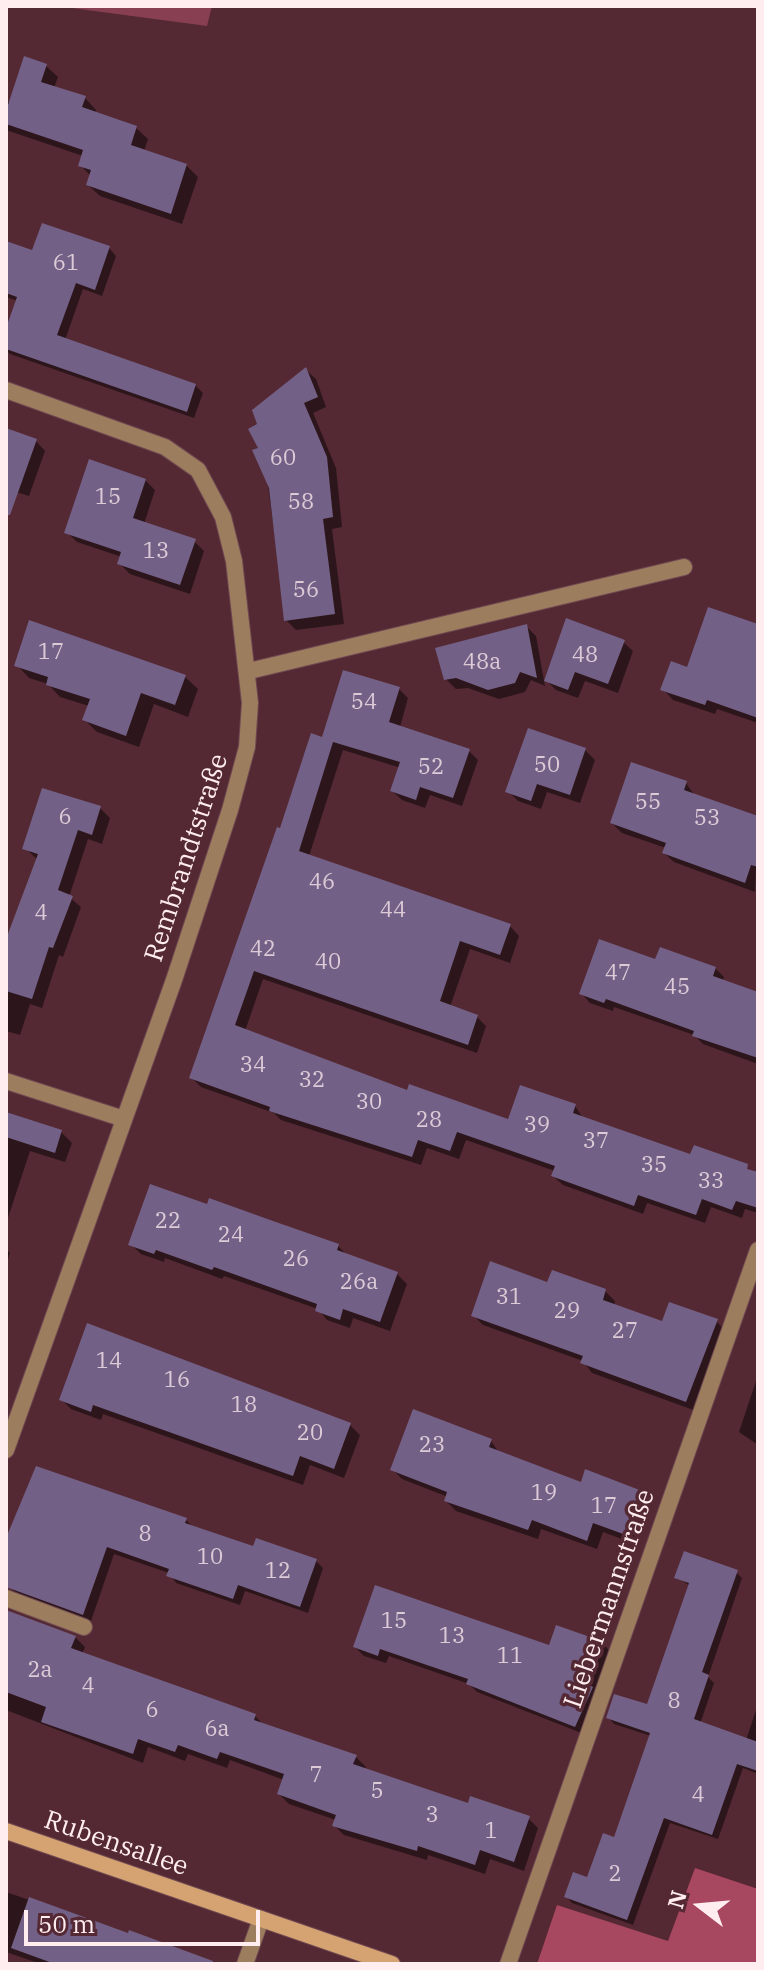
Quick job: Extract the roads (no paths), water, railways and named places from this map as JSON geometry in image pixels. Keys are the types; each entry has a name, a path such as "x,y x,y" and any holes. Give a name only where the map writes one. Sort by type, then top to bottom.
{"street":[{"name":"Rembrandtstraße","path":"6,390 165,447 198,470 223,517 234,561 249,671 250,728 233,799 124,1119 6,1450"},
{"path":"249,671 684,567"},
{"path":"6,1081 124,1119"},
{"name":"Liebermannstraße","path":"508,1964 758,1250"},
{"path":"6,1598 84,1627"},
{"name":"Rubensallee","path":"6,1831 392,1964"},
{"path":"245,1964 261,1919"}]}
